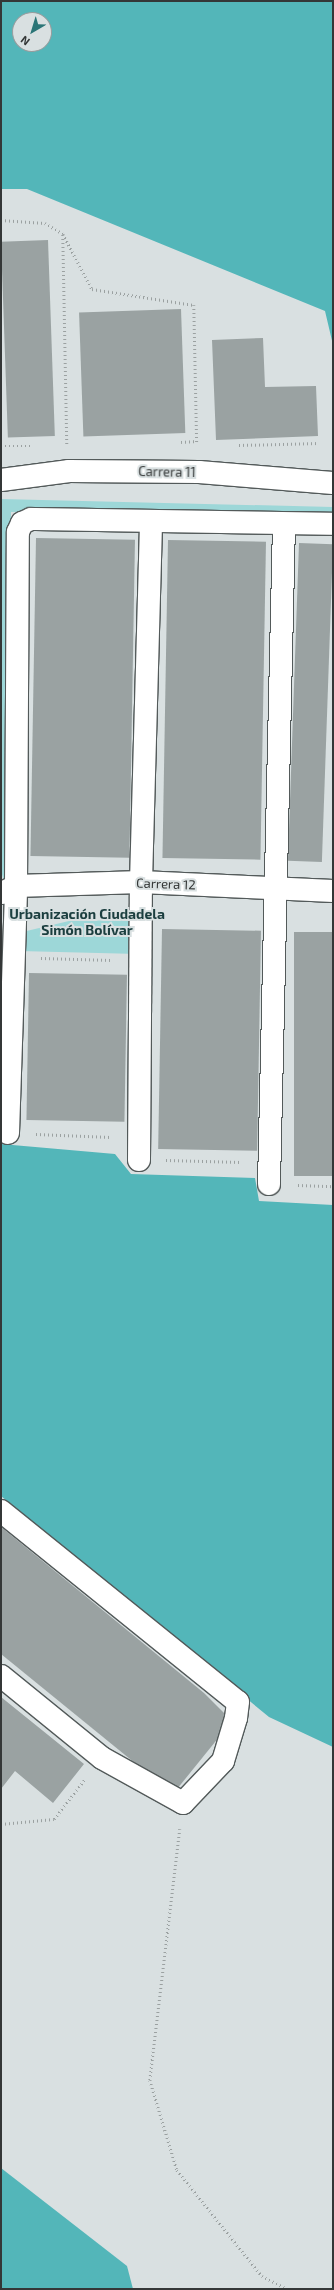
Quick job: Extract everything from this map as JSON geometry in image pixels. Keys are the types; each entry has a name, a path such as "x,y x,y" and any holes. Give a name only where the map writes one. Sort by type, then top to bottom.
{"street":[{"name":"Carrera 11","path":"1,480 69,471 198,472 333,484"},
{"path":"8,1133 13,958 8,890 18,532 22,523 31,518 333,524"},
{"path":"139,1160 143,960 141,882 151,521"},
{"path":"269,1184 284,524"},
{"name":"Carrera 12","path":"8,890 141,882 333,891"},
{"path":"1,1511 238,1702 223,1761 183,1803 102,1758 1,1676"}],"path":[{"path":"1,220 45,223 62,234 92,289 194,304 198,472"},
{"path":"62,234 69,471"},
{"path":"235,445 318,443"},
{"path":"197,446 204,446"},
{"path":"13,958 143,960"},
{"path":"8,1133 139,1138"},
{"path":"139,1160 270,1162"},
{"path":"269,1184 333,1186"},
{"path":"1,1824 54,1819 102,1758"},
{"path":"183,1803 150,2080 177,2170 262,2276 288,2289"}],"shaded area":[{"path":"1,1 333,1 333,345 325,311 27,189 1,189"},
{"path":"1,499 333,507 333,518 11,512 12,879 4,881 1,871"},
{"path":"139,920 138,954 19,951 18,933 69,921"},
{"path":"1,1144 115,1154 131,1174 255,1178 259,1201 333,1205 333,1747 269,1717 1,1496"},
{"path":"1,2168 127,2266 133,2289 1,2289"}],"building":[{"path":"48,240 55,436 8,438 1,242"},
{"path":"181,309 185,433 83,436 79,313"},
{"path":"263,338 265,387 316,386 318,436 216,440 212,340"},
{"path":"36,538 135,540 129,858 30,856"},
{"path":"168,540 266,542 260,860 162,858"},
{"path":"299,543 333,544 322,862 288,861"},
{"path":"162,929 261,931 257,1151 158,1149"},
{"path":"294,932 333,932 333,1176 294,1176"},
{"path":"29,973 127,975 124,1122 26,1120"},
{"path":"1,1527 204,1693 232,1721 173,1794 1,1654"},
{"path":"1,1697 84,1764 53,1803 15,1771 1,1789"}],"district":[{"name":"Urbanización Ciudadela Simón Bolívar","path":"87,922"}]}
